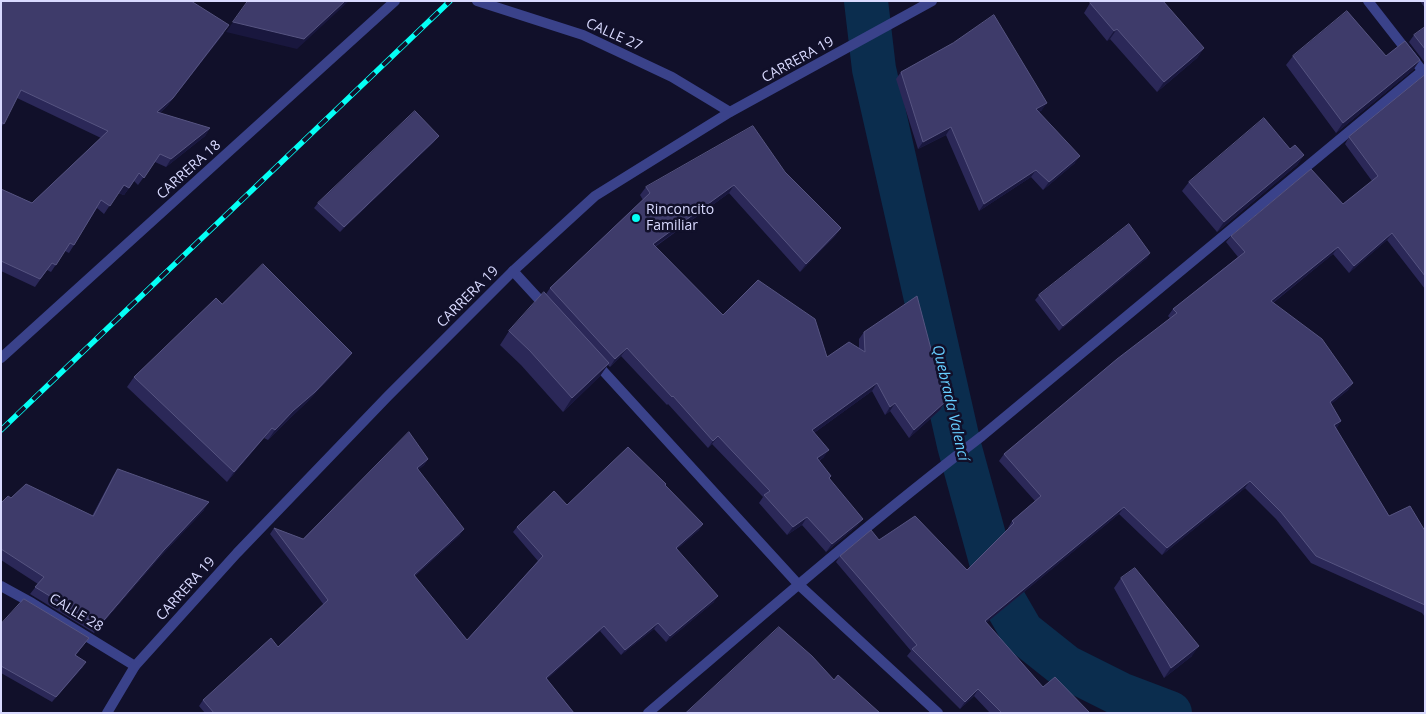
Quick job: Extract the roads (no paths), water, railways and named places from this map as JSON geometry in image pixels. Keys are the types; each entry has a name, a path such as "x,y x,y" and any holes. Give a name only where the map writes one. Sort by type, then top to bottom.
{"street":[{"name":"CARRERA 18","path":"1,358 395,1"},
{"name":"CALLE 27","path":"477,1 583,35 672,77 730,112"},
{"name":"CARRERA 19","path":"107,713 135,666 237,553 388,396 513,272 595,196 730,112 932,1"},
{"path":"648,713 798,584 982,436 1423,73 1368,1"},
{"path":"513,272 553,315"},
{"path":"586,351 798,584 938,713"},
{"name":"CALLE 28","path":"1,586 32,602 135,666"}],"waterway":[{"name":"Quebrada Valencí","path":"866,1 874,69 959,445 1000,594 1022,632 1066,667 1120,694 1170,713"}],"railway":[{"path":"1,430 450,1"}],"place":[{"name":"Rinconcito Familiar","path":"636,218"}]}
